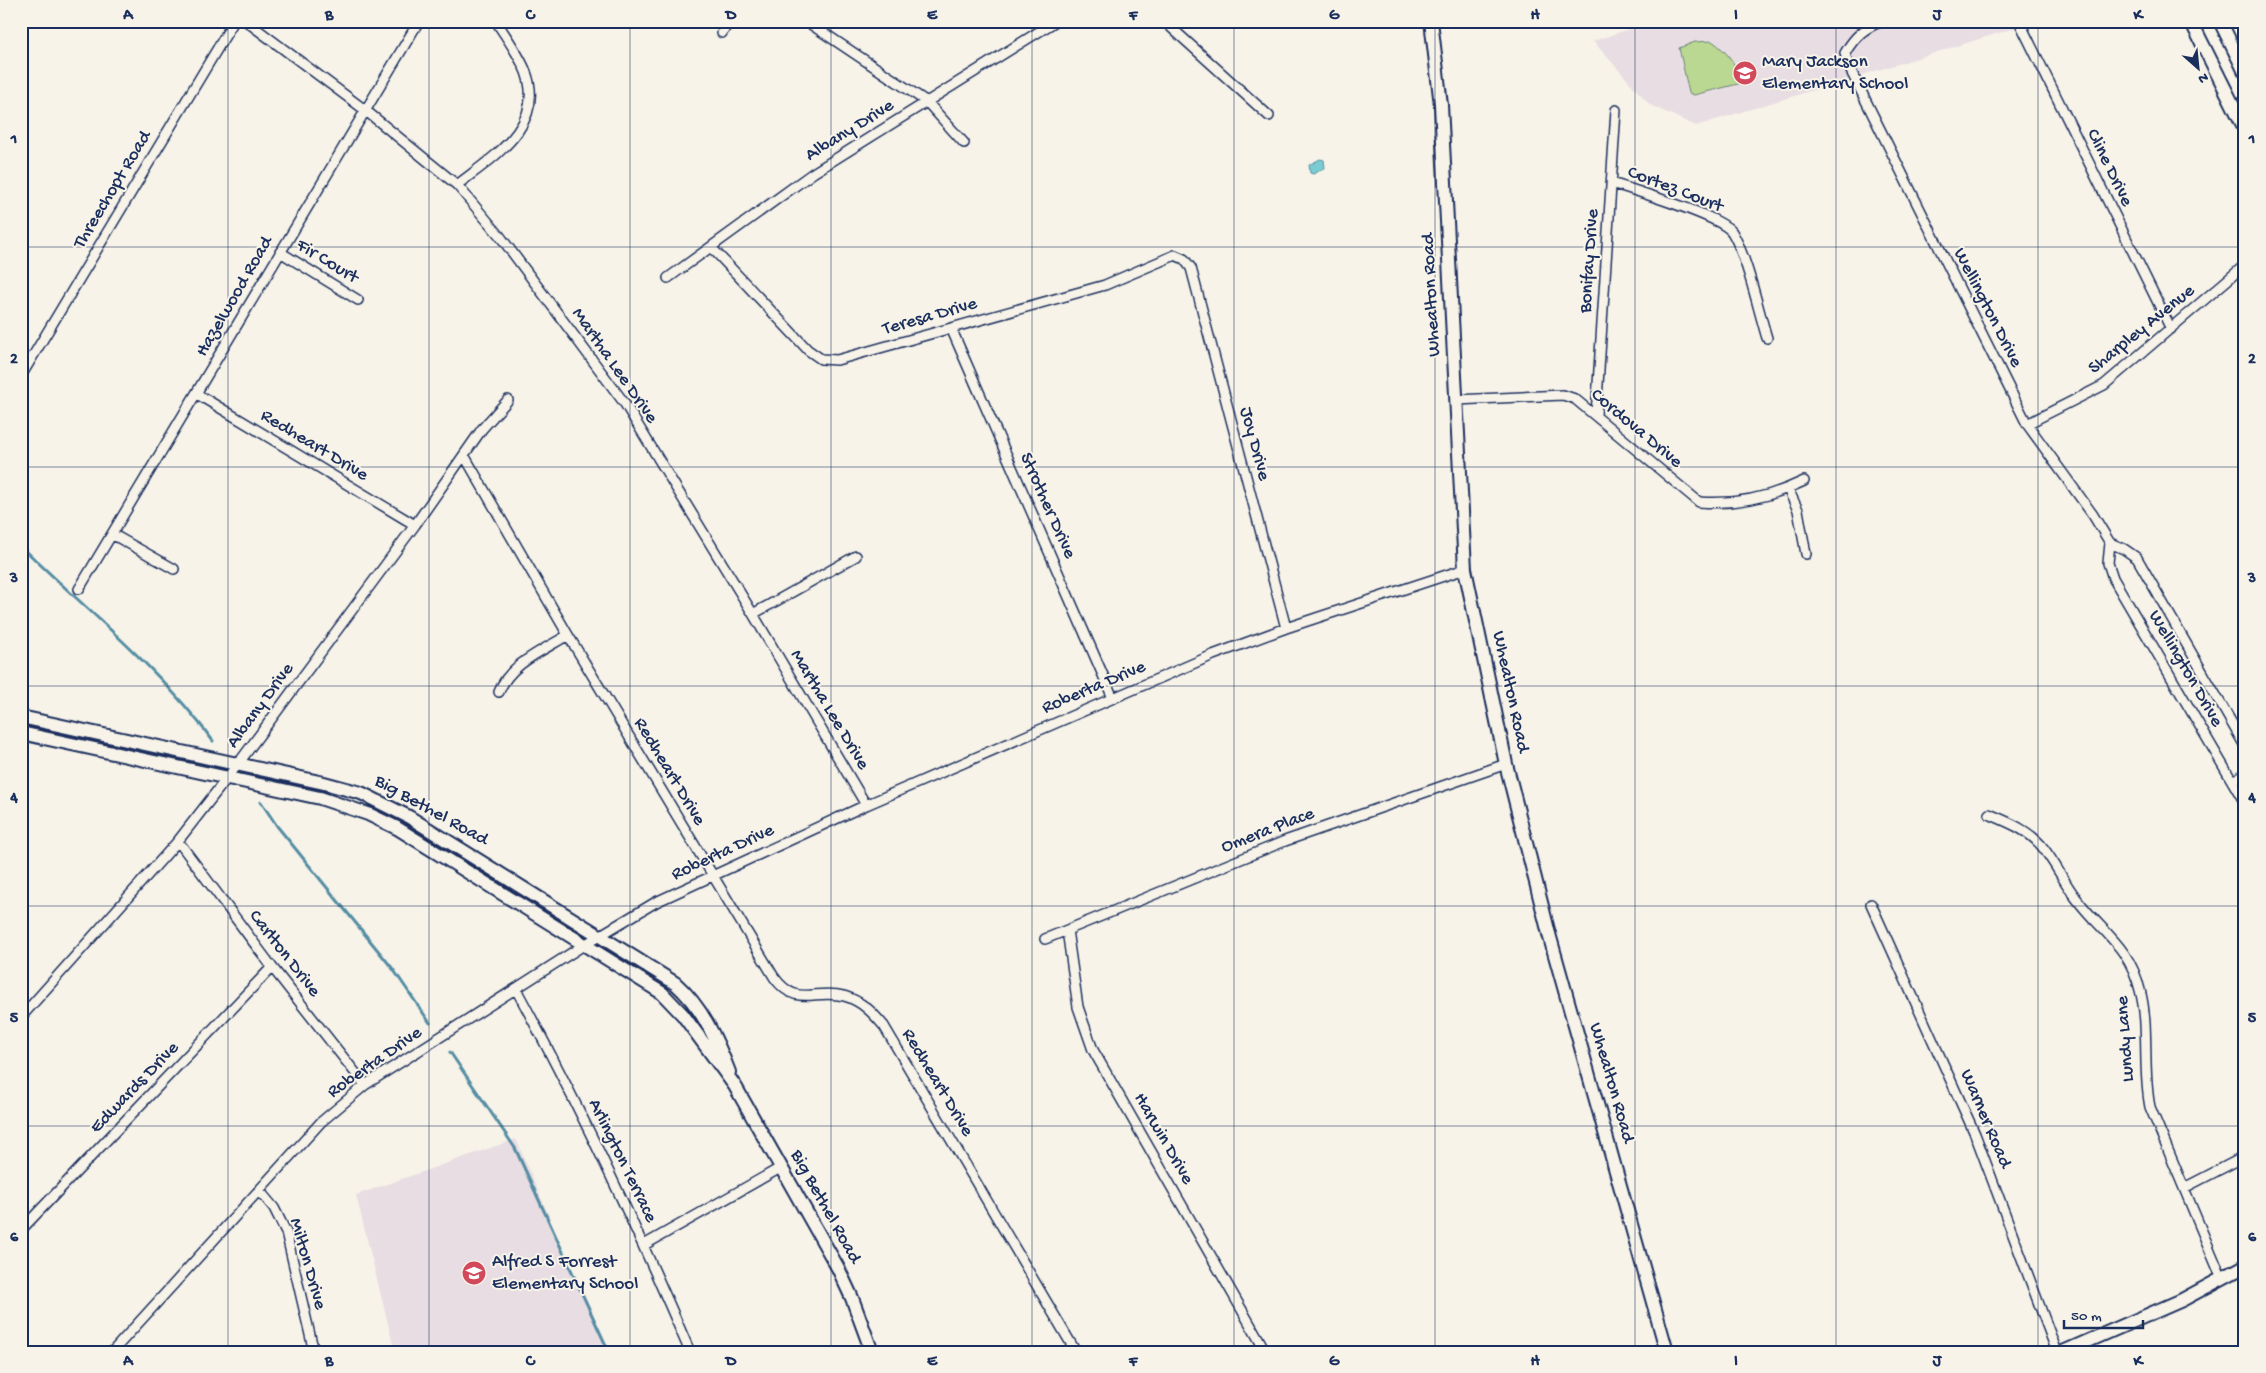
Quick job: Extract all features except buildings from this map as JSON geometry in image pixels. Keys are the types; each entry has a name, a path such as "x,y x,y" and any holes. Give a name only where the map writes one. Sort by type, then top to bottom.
{"main road":[{"name":"Whealton Road","path":"1431,21 1441,106 1465,569 1506,764 1550,934 1668,1352"},
{"path":"2191,21 2245,129"},
{"path":"2220,21 2243,63"},
{"name":"Big Bethel Road","path":"21,717 324,783 361,793 385,803 667,976 693,1000 715,1037 734,1086"},
{"name":"Big Bethel Road","path":"21,733 337,803 381,820 650,985 670,1000 734,1086 782,1167 852,1298 872,1352"},
{"path":"412,838 421,824"},
{"path":"2063,1352 2130,1324 2245,1266"}],"street":[{"name":"Threechopt Road","path":"21,376 234,21"},
{"name":"Martha Lee Drive","path":"246,21 365,110 457,185 500,236 625,404 753,614 866,805"},
{"name":"Hazelwood Road","path":"79,589 419,21"},
{"path":"457,185 503,149 518,134 527,115 529,94 526,73 496,21"},
{"path":"722,33 730,21"},
{"path":"806,21 927,102 964,143"},
{"name":"Albany Drive","path":"668,278 813,173 1056,21"},
{"path":"1164,21 1269,116"},
{"name":"Wellington Drive","path":"1884,21 1861,31 1845,52 1854,76 2028,424 2093,515 2110,544 2108,563 2113,578 2245,803"},
{"name":"Cline Drive","path":"2019,21 2171,329"},
{"name":"Bonifay Drive","path":"1596,415 1616,110"},
{"name":"Cortez Court","path":"1612,183 1714,219 1731,231 1741,253 1767,338"},
{"name":"Teresa Drive","path":"711,247 808,350 821,359 836,360 1105,285 1174,256 1184,259 1191,268"},
{"name":"Fir Court","path":"280,252 358,300"},
{"name":"Sharpley Avenue","path":"2028,424 2104,385 2245,265"},
{"name":"Joy Drive","path":"1191,268 1286,628"},
{"name":"Strother Drive","path":"951,328 1112,698"},
{"name":"Redheart Drive","path":"197,394 414,525"},
{"name":"Cordova Drive","path":"1456,400 1563,395 1584,404 1699,502 1719,504 1777,494 1804,481"},
{"name":"Albany Drive","path":"21,1017 178,841 238,764 414,525 482,429 508,400"},
{"name":"Redheart Drive","path":"464,455 568,635 782,988 794,995 806,998 819,995 844,996 868,1007 884,1026 1076,1352"},
{"path":"1788,489 1798,510 1806,554"},
{"path":"112,534 174,569"},
{"name":"Wellington Drive","path":"2110,544 2124,549 2136,558 2245,746"},
{"path":"753,614 856,556"},
{"name":"Roberta Drive","path":"112,1352 321,1122 366,1085 584,945 656,902 866,805 1213,655 1286,628 1465,569"},
{"path":"499,692 505,680 515,669 568,635"},
{"name":"Omera Place","path":"1045,939 1284,841 1506,764"},
{"path":"2232,781 2245,774"},
{"name":"Lundy Lane","path":"1989,814 2018,825 2040,844 2077,899 2120,946 2133,968 2141,991 2145,1085 2150,1107 2222,1279"},
{"name":"Carlton Drive","path":"178,841 272,967 366,1085"},
{"name":"Warner Road","path":"1871,904 1978,1142 2057,1352"},
{"name":"Harwin Drive","path":"1067,930 1078,1007 1093,1050 1266,1352"},
{"name":"Edwards Drive","path":"21,1230 272,967"},
{"name":"Arlington Terrace","path":"516,989 564,1078 644,1245 690,1352"},
{"path":"2184,1188 2240,1159"},
{"path":"644,1245 782,1167"},
{"name":"Milton Drive","path":"259,1190 274,1208 286,1232 314,1352"}],"shaded area":[{"name":"Mary Jackson Elementary School","path":"1654,21 2038,21 1696,126 1650,105 1593,41"},
{"name":"Alfred S Forrest Elementary School","path":"516,1139 607,1352 395,1352 356,1195"}],"green space":[{"path":"1712,41 1731,59 1742,83 1694,95 1689,93 1679,48 1695,42"}],"water":[{"path":"1320,159 1324,160 1325,168 1313,174 1310,173 1309,165"}],"waterway":[{"path":"21,546 146,664 192,714 213,741"},
{"path":"261,802 277,826 393,969 430,1023"},
{"path":"450,1052 515,1148 609,1352"}],"place":[{"name":"Mary Jackson Elementary School","path":"1745,73"},
{"name":"Alfred S Forrest Elementary School","path":"474,1273"}]}
